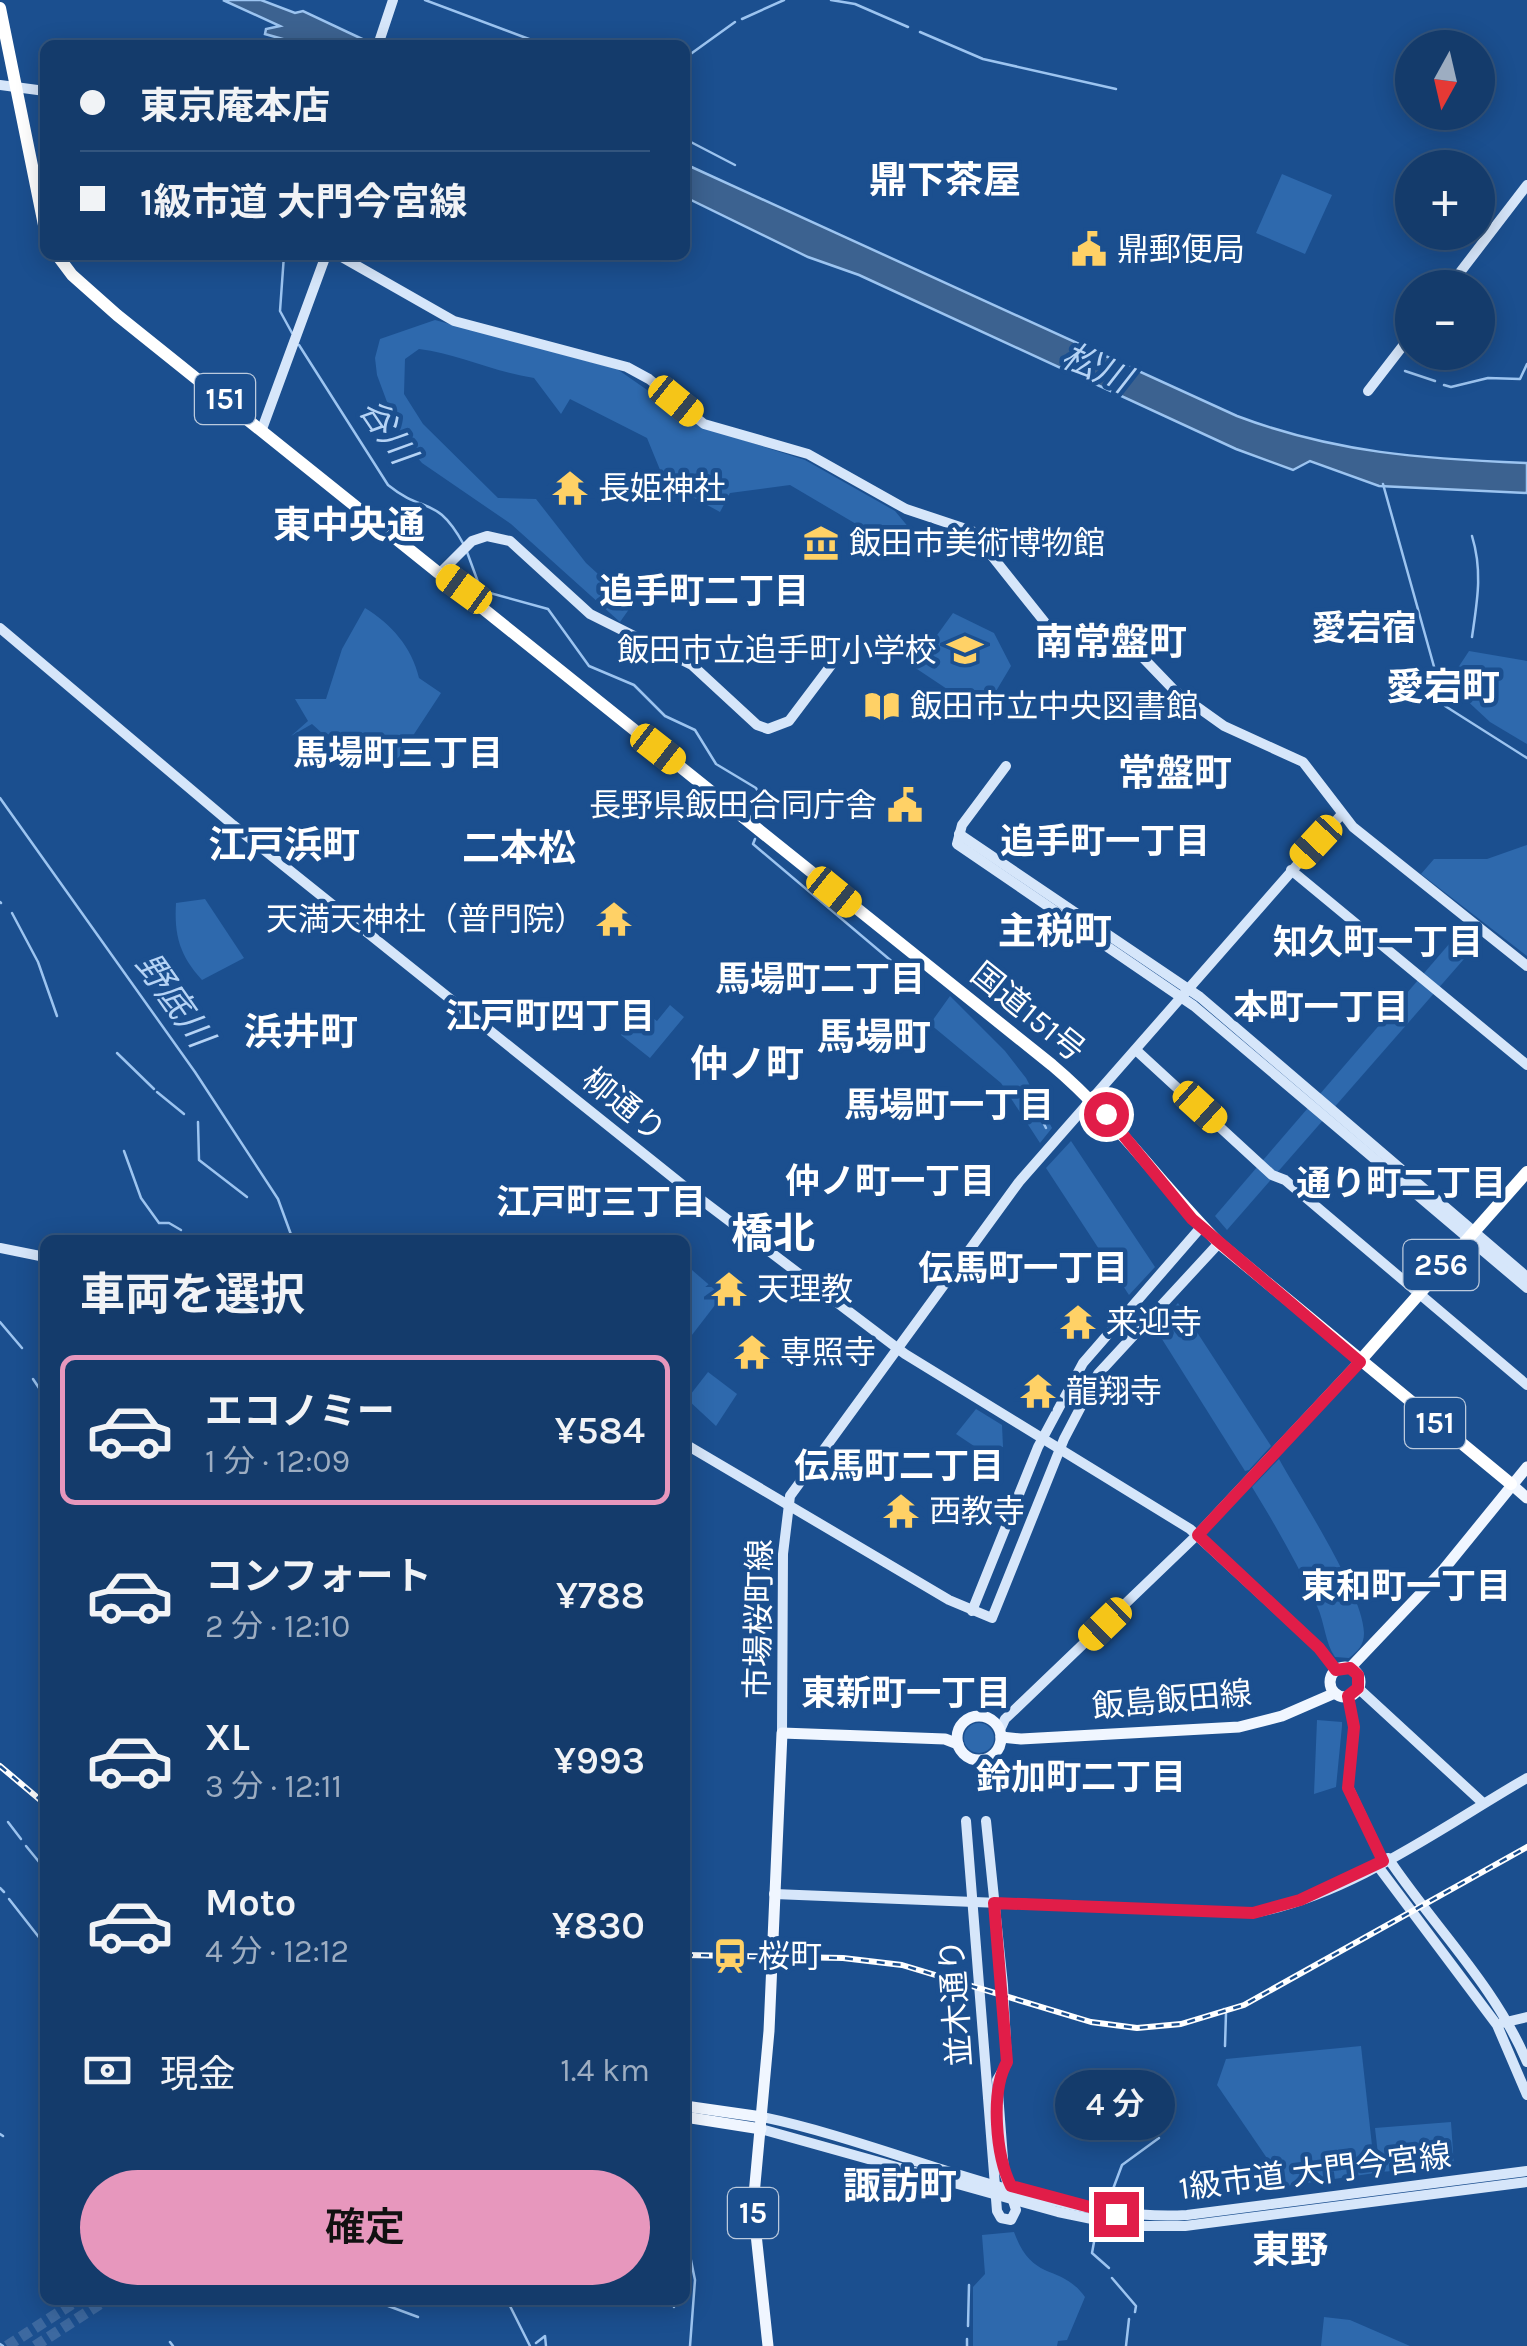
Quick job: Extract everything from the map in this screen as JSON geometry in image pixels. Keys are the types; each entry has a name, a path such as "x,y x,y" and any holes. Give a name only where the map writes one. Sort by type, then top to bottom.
{"highway":[{"path":"0,8 40,205"},
{"name":"国道151号","path":"62,260 72,275 116,315 441,572 1094,1101 1202,1226"},
{"name":"256","path":"1360,1362 1527,1172"},
{"name":"151","path":"1202,1226 1360,1362 1512,1484"}],"main road":[{"path":"1339,1692 1353,1670 1444,1570 1527,1466"},
{"path":"1512,1484 1527,1498"},
{"path":"1339,1692 1336,1670 1353,1670"},
{"name":"飯島飯田線","path":"953,1740 971,1717 1021,1740 1239,1727 1282,1716 1339,1692"},
{"name":"飯島飯田線","path":"782,1733 953,1740 975,1759 990,1756 1000,1731"},
{"name":"15","path":"768,2346 764,2286 753,2230 782,1733"},
{"path":"690,2107 762,2123"},
{"path":"690,2117 762,2123"}],"street":[{"path":"379,40 393,0"},
{"path":"0,85 40,91"},
{"path":"1462,270 1527,185"},
{"path":"262,429 324,260"},
{"path":"347,260 454,321 627,367 649,379 704,424 808,454 906,509 960,524 991,550 1047,624 1124,638 1175,692 1199,709 1224,726 1303,762 1341,815 1527,966"},
{"path":"1368,391 1395,356"},
{"path":"441,572 469,544 487,536 510,540 590,614 692,665 757,725 768,729 789,721 836,660"},
{"name":"柳通り","path":"0,628 232,825 695,1195 897,1347 1198,1535 1319,1648 1336,1670"},
{"path":"1006,766 958,839 1186,994 1469,1234 1527,1288"},
{"path":"1218,1243 1098,1374 1060,1449 992,1618 972,1611 788,1507 812,1464 1044,1154 1341,815"},
{"path":"1291,870 1527,1065"},
{"path":"1137,1051 1272,1175 1285,1180 1527,1385"},
{"path":"972,1611 1043,1438 1082,1364 1202,1226"},
{"path":"1469,1234 1527,1277"},
{"path":"0,1248 40,1256"},
{"path":"1000,1731 1198,1535 1360,1362"},
{"name":"市場桜町線","path":"690,1447 788,1507 783,1554 782,1733"},
{"path":"1339,1692 1482,1803"},
{"path":"1339,1692 1354,1727 1348,1788 1383,1861 1527,2062"},
{"path":"774,1894 1253,1913 1300,1900 1383,1861 1527,1778"},
{"name":"並木通り","path":"966,1821 996,2188"},
{"name":"並木通り","path":"986,1821 1007,2062 997,2080 1004,2172 1012,2192"},
{"path":"1504,2026 1527,2016"},
{"path":"1504,2026 1527,2026"},
{"path":"1504,2026 1527,2095"},
{"name":"1級市道 大門今宮線","path":"762,2123 1012,2192 1081,2207 1154,2216 1527,2171"},
{"path":"996,2188 999,2216 1005,2220 1016,2218 1012,2192 1103,2223 1167,2228 1527,2182"}],"shaded area":[{"path":"1282,174 1332,195 1305,254 1256,233"},
{"path":"435,320 617,369 699,426 805,460 895,511 915,535 906,559 890,556 885,541 790,485 730,493 720,512 665,482 647,438 570,399 561,414 534,378 419,349 405,359 404,394 423,424 498,498 536,499 586,563 632,605 620,622 511,524 422,463 400,437 377,375 375,358 380,339"},
{"path":"365,608 399,637 419,678 441,693 397,760 356,740 322,733 312,724 291,736 308,721 295,699 326,699 342,649"},
{"path":"953,613 994,633 1011,666 983,713 914,667"},
{"path":"1469,651 1527,661 1527,744 1490,722 1448,683"},
{"path":"1527,845 1527,956 1421,874 1434,859 1487,859"},
{"path":"205,899 244,958 202,980 180,945 176,903"},
{"path":"1462,929 1478,943 1227,1230 1215,1216"},
{"path":"950,996 1026,1078 1052,1128 1040,1143 1001,1083 930,1024"},
{"path":"670,1005 684,1017 650,1058 621,1035 642,1010 657,1021"},
{"path":"1071,1141 1155,1267 1129,1295 1046,1168"},
{"path":"690,1268 722,1296 690,1338"},
{"path":"1178,1303 1271,1446 1249,1470 1245,1471 1155,1328"},
{"path":"708,1372 737,1394 716,1426 690,1402 690,1395"},
{"path":"976,1409 1002,1425 1003,1447 983,1452 956,1434"},
{"path":"1279,1459 1342,1570 1361,1616 1363,1641 1349,1658 1335,1657 1310,1591 1252,1487"},
{"path":"1317,1720 1342,1722 1342,1726 1336,1787 1314,1794"},
{"path":"979,1723 990,1727 994,1738 990,1749 979,1753 968,1749 964,1738 968,1727"},
{"path":"1361,2046 1375,2173 1286,2186 1217,2085 1226,2059"},
{"path":"1451,2122 1454,2166 1380,2172 1375,2128"},
{"path":"1014,2232 1030,2259 1066,2279 1085,2297 1067,2340 1058,2341 1057,2346 973,2346 973,2287 985,2274 982,2235"},
{"path":"1324,2317 1350,2320 1410,2346 1321,2346"}],"water":[{"path":"223,0 261,0 295,13 303,11 364,40 286,40 265,34 266,29 280,26"},
{"name":"松川","path":"690,166 1237,416 1309,438 1380,452 1527,463 1527,493 1379,486 1310,461 1293,470 1236,449 859,275 808,257 690,199"}],"waterway":[{"path":"425,0 532,40"},
{"path":"742,19 784,0"},
{"path":"831,0 855,4 908,27"},
{"path":"690,54 735,22"},
{"path":"920,32 983,59 1116,89"},
{"path":"690,142 735,165"},
{"name":"谷川","path":"284,260 280,311 292,333"},
{"name":"谷川","path":"299,345 388,485 446,518 464,545"},
{"path":"1444,385 1451,387 1488,378 1520,379 1527,364"},
{"path":"1405,371 1435,381"},
{"path":"1383,484 1445,706 1527,758"},
{"path":"1472,536 1478,575 1472,637"},
{"name":"谷川","path":"467,552 478,582 490,593 548,609 589,666 634,685 665,716 695,730 716,764 756,788 772,819"},
{"name":"野底川","path":"0,798 195,1072 278,1199 291,1235"},
{"name":"谷川","path":"755,839 753,844 921,986"},
{"path":"12,913 38,962 57,1016"},
{"path":"117,1053 154,1089"},
{"path":"157,1092 184,1114"},
{"name":"谷川","path":"1030,1096 1046,1128"},
{"path":"198,1122 199,1160 247,1197"},
{"path":"124,1151 141,1198 159,1223 169,1223 181,1230"},
{"path":"0,1322 22,1348"},
{"path":"33,1379 40,1390"},
{"path":"8,1822 21,1839"},
{"path":"26,1846 40,1863"},
{"path":"0,1888 4,1892"},
{"path":"9,1899 40,1939"},
{"path":"1225,2046 1226,2013"},
{"path":"1107,2205 1122,2165 1159,2138"},
{"path":"1096,2231 1092,2253 1109,2268"},
{"name":"野底川","path":"690,2256 695,2280 690,2346"},
{"path":"1112,2278 1136,2306 1135,2312"},
{"path":"968,2326 969,2285"},
{"path":"386,2305 418,2317"},
{"path":"510,2305 530,2346"},
{"path":"1126,2346 1129,2319"},
{"path":"536,2343 545,2336 546,2346"},
{"path":"967,2339 967,2346"},
{"path":"170,2342 173,2346"}],"tunnel":[{"path":"7,2346 70,2305"},
{"path":"35,2346 98,2305"}],"railway":[{"path":"0,1766 40,1800"},
{"path":"690,1955 843,1958 902,1965 1091,2022 1137,2028 1181,2024 1244,2005 1527,1847"}],"place":[{"name":"鼎郵便局","path":"1089,249"},
{"name":"長姫神社","path":"570,488"},
{"name":"飯田市美術博物館","path":"821,543"},
{"name":"飯田市立追手町小学校","path":"965,650"},
{"name":"飯田市立中央図書館","path":"882,706"},
{"name":"長野県飯田合同庁舎","path":"905,805"},
{"name":"天満天神社（普門院）","path":"614,919"},
{"name":"天理教","path":"729,1289"},
{"name":"来迎寺","path":"1078,1322"},
{"name":"専照寺","path":"752,1352"},
{"name":"龍翔寺","path":"1038,1391"},
{"name":"西教寺","path":"901,1511"},
{"name":"桜町","path":"730,1956"}],"district":[{"name":"鼎下茶屋","path":"945,180"},
{"name":"東中央通","path":"349,525"},
{"name":"追手町二丁目","path":"704,591"},
{"name":"愛宕宿","path":"1364,628"},
{"name":"南常盤町","path":"1111,642"},
{"name":"愛宕町","path":"1443,687"},
{"name":"馬場町三丁目","path":"398,753"},
{"name":"常盤町","path":"1175,773"},
{"name":"追手町一丁目","path":"1105,841"},
{"name":"江戸浜町","path":"284,845"},
{"name":"二本松","path":"519,848"},
{"name":"主税町","path":"1055,931"},
{"name":"知久町一丁目","path":"1378,942"},
{"name":"馬場町二丁目","path":"820,979"},
{"name":"本町一丁目","path":"1321,1007"},
{"name":"江戸町四丁目","path":"550,1016"},
{"name":"浜井町","path":"301,1032"},
{"name":"馬場町","path":"874,1037"},
{"name":"仲ノ町","path":"747,1064"},
{"name":"馬場町一丁目","path":"949,1105"},
{"name":"仲ノ町一丁目","path":"890,1181"},
{"name":"通り町二丁目","path":"1401,1183"},
{"name":"江戸町三丁目","path":"601,1202"},
{"name":"橋北","path":"773,1234"},
{"name":"伝馬町一丁目","path":"1023,1268"},
{"name":"伝馬町二丁目","path":"899,1466"},
{"name":"東和町一丁目","path":"1406,1586"},
{"name":"東新町一丁目","path":"906,1693"},
{"name":"鈴加町二丁目","path":"1081,1777"},
{"name":"諏訪町","path":"900,2186"},
{"name":"東野","path":"1290,2250"}],"route":[{"path":"1106,1114 1192,1219 1360,1362 1198,1535 1319,1648 1336,1670 1350,1668 1358,1675 1358,1688 1348,1696 1354,1727 1348,1788 1383,1861 1300,1900 1253,1913 994,1903 1007,2062 997,2080 1004,2172 1011,2186 1024,2191 1116,2214"}]}
